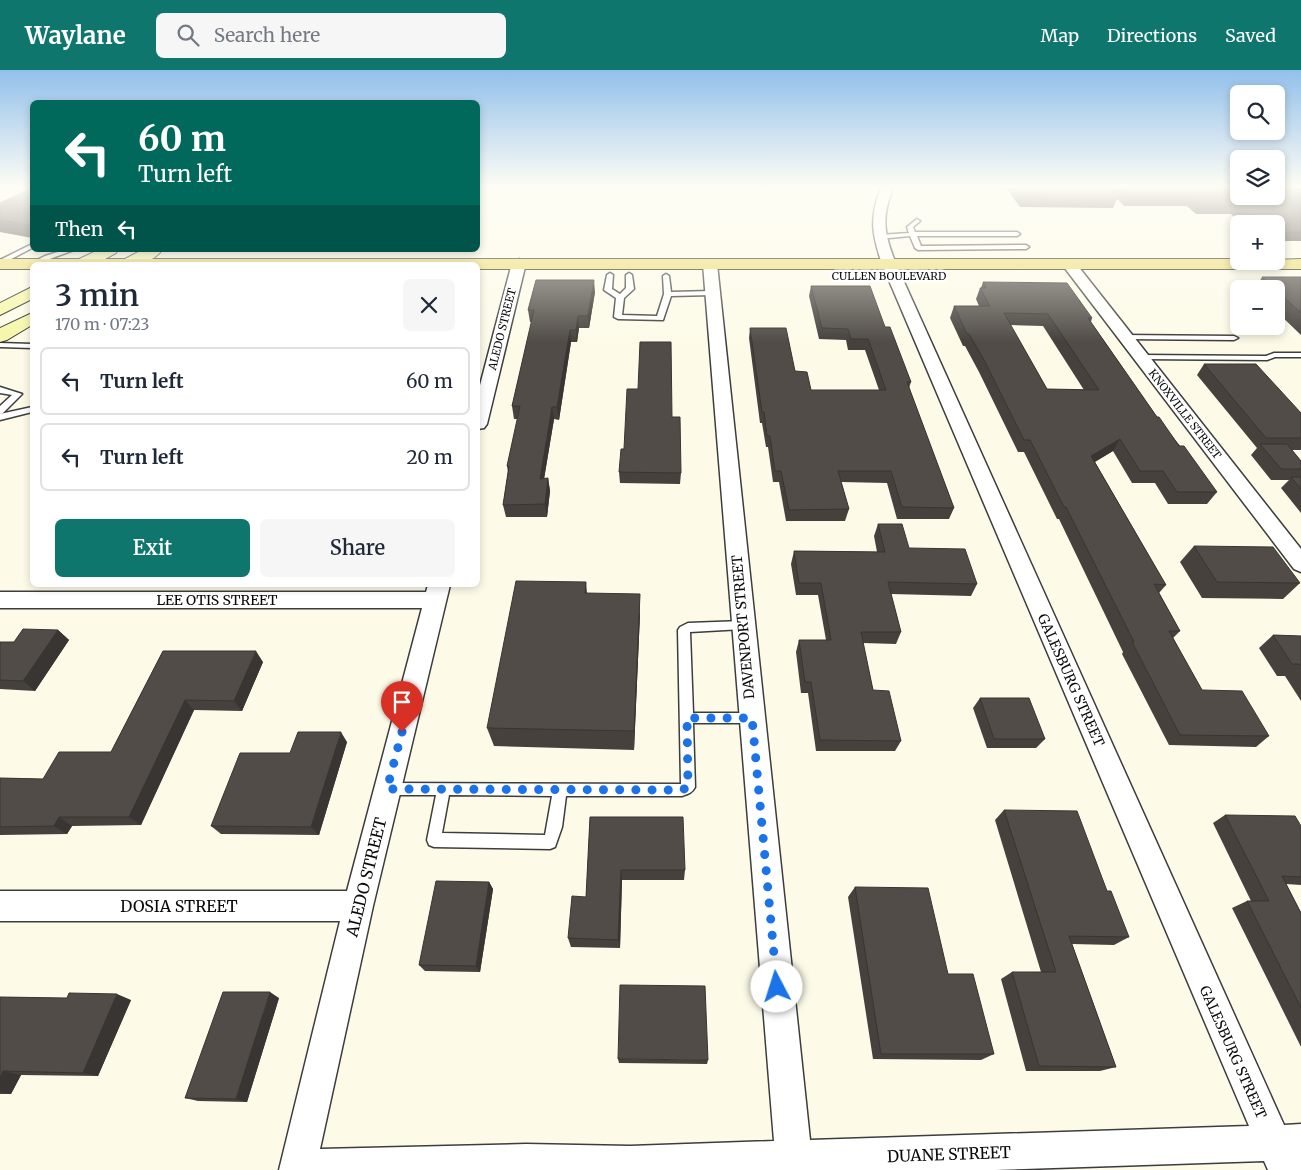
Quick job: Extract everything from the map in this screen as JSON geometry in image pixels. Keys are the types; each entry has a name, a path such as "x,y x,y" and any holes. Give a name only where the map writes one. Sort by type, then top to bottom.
{"main road":[{"path":"86,262 106,252"},
{"path":"132,262 150,252"},
{"name":"CULLEN BOULEVARD","path":"0,263 30,265"},
{"name":"CULLEN BOULEVARD","path":"480,276 517,269 629,276 711,277 892,270 1073,270 1301,264"},
{"name":"CULLEN BOULEVARD","path":"0,277 30,268"},
{"name":"CULLEN BOULEVARD","path":"480,269 711,277"},
{"name":"CULLEN BOULEVARD","path":"1073,270 1301,277"},
{"path":"0,310 30,293"},
{"path":"0,336 30,319"}],"street":[{"name":"GALESBURG STREET","path":"880,239 892,270 1287,1151"},
{"name":"ALEDO STREET","path":"480,414 517,269"},
{"name":"KNOXVILLE STREET","path":"1073,270 1301,564"},
{"name":"DAVENPORT STREET","path":"711,277 794,1165"},
{"name":"ALEDO STREET","path":"298,1169 358,906 437,592"},
{"name":"LEE OTIS STREET","path":"0,600 437,592"},
{"name":"DOSIA STREET","path":"0,906 358,906"},
{"name":"DUANE STREET","path":"298,1169 526,1162 794,1165 1287,1151"}],"lane":[{"path":"916,239 918,248 1026,247"},
{"path":"0,263 30,247"},
{"path":"21,252 33,262"},
{"path":"45,262 63,252"},
{"path":"610,275 608,290 620,297"},
{"path":"629,276 630,289 620,297 618,317 660,318 668,294 666,276"},
{"path":"668,294 711,277"},
{"path":"1125,337 1234,338"},
{"path":"0,345 30,346"},
{"path":"1141,358 1266,358 1274,355 1301,355"},
{"path":"0,390 18,394 0,410"},
{"path":"0,417 30,410"},
{"path":"387,789 682,790 688,787 684,630 688,626 743,625"},
{"path":"687,718 752,718"},
{"path":"444,789 434,840 550,842 555,827 560,789"}],"building":[{"path":"1262,277 1301,277 1301,313 1285,298 1285,280 1265,280"},
{"path":"536,280 594,280 588,316 578,316 576,330 570,330 557,407 552,407 540,479 548,478 545,504 503,505 509,466 507,466 520,406 512,406 534,310 528,310"},
{"path":"983,282 1067,283 1092,318 1088,318 1157,417 1159,417 1179,446 1184,446 1217,492 1177,492 1163,471 1140,471 1120,439 1091,456 1166,585 1154,584 1180,631 1169,631 1202,690 1242,691 1269,736 1180,735 1066,507 1064,507 1030,440 1024,440 984,360 969,334 967,334 954,306 990,306 980,288 986,288","holes":["1004,313 1048,314 1099,390 1047,389"]},
{"path":"811,286 870,286 885,327 890,327 911,382 907,382 954,508 902,507 891,471 838,471 849,509 789,510 781,471 775,471 770,436 767,436 750,328 786,328 795,371 807,372 811,390 886,390 868,339 851,339 848,329 822,328"},
{"path":"640,342 671,342 672,417 680,417 681,473 619,472 621,449 624,449 627,389 638,389"},
{"path":"1204,364 1256,364 1301,413 1301,438 1266,438"},
{"path":"1260,444 1287,444 1301,461 1301,469 1281,469"},
{"path":"1291,477 1301,477 1301,489"},
{"path":"878,524 902,524 909,548 965,549 977,584 888,582 901,632 861,632 873,690 889,691 901,741 820,740 811,682 805,682 799,640 831,640 821,583 799,583 794,551 885,552"},
{"path":"1194,546 1273,547 1300,583 1217,582"},
{"path":"516,581 586,582 585,593 640,594 634,731 487,728"},
{"path":"23,629 58,630 23,681 0,680 0,642 14,642"},
{"path":"1273,635 1301,636 1301,666 1299,664 1292,664"},
{"path":"163,651 256,651 234,701 185,700 129,817 59,817 54,826 0,827 0,778 43,779 59,752 111,752"},
{"path":"980,698 1029,698 1045,739 994,739"},
{"path":"298,732 341,732 311,827 211,826 240,753 290,753"},
{"path":"1004,810 1077,811 1107,891 1111,891 1129,937 1069,936 1116,1067 1039,1066 1012,972 1056,972"},
{"path":"1225,815 1295,816 1301,826 1301,877 1282,876 1301,913 1301,1008 1247,901 1269,901"},
{"path":"590,817 683,817 685,870 621,870 618,940 568,938 572,896 586,897"},
{"path":"436,881 489,882 476,966 419,965"},
{"path":"855,887 928,888 948,974 973,974 994,1054 881,1054"},
{"path":"620,985 705,986 708,1060 618,1059"},
{"path":"223,992 270,992 236,1099 185,1098"},
{"path":"69,993 117,994 83,1073 3,1071 0,1078 0,997 67,998"}],"route":[{"path":"402,732 387,789 682,790 688,787 687,718 752,718 777,987"}]}
